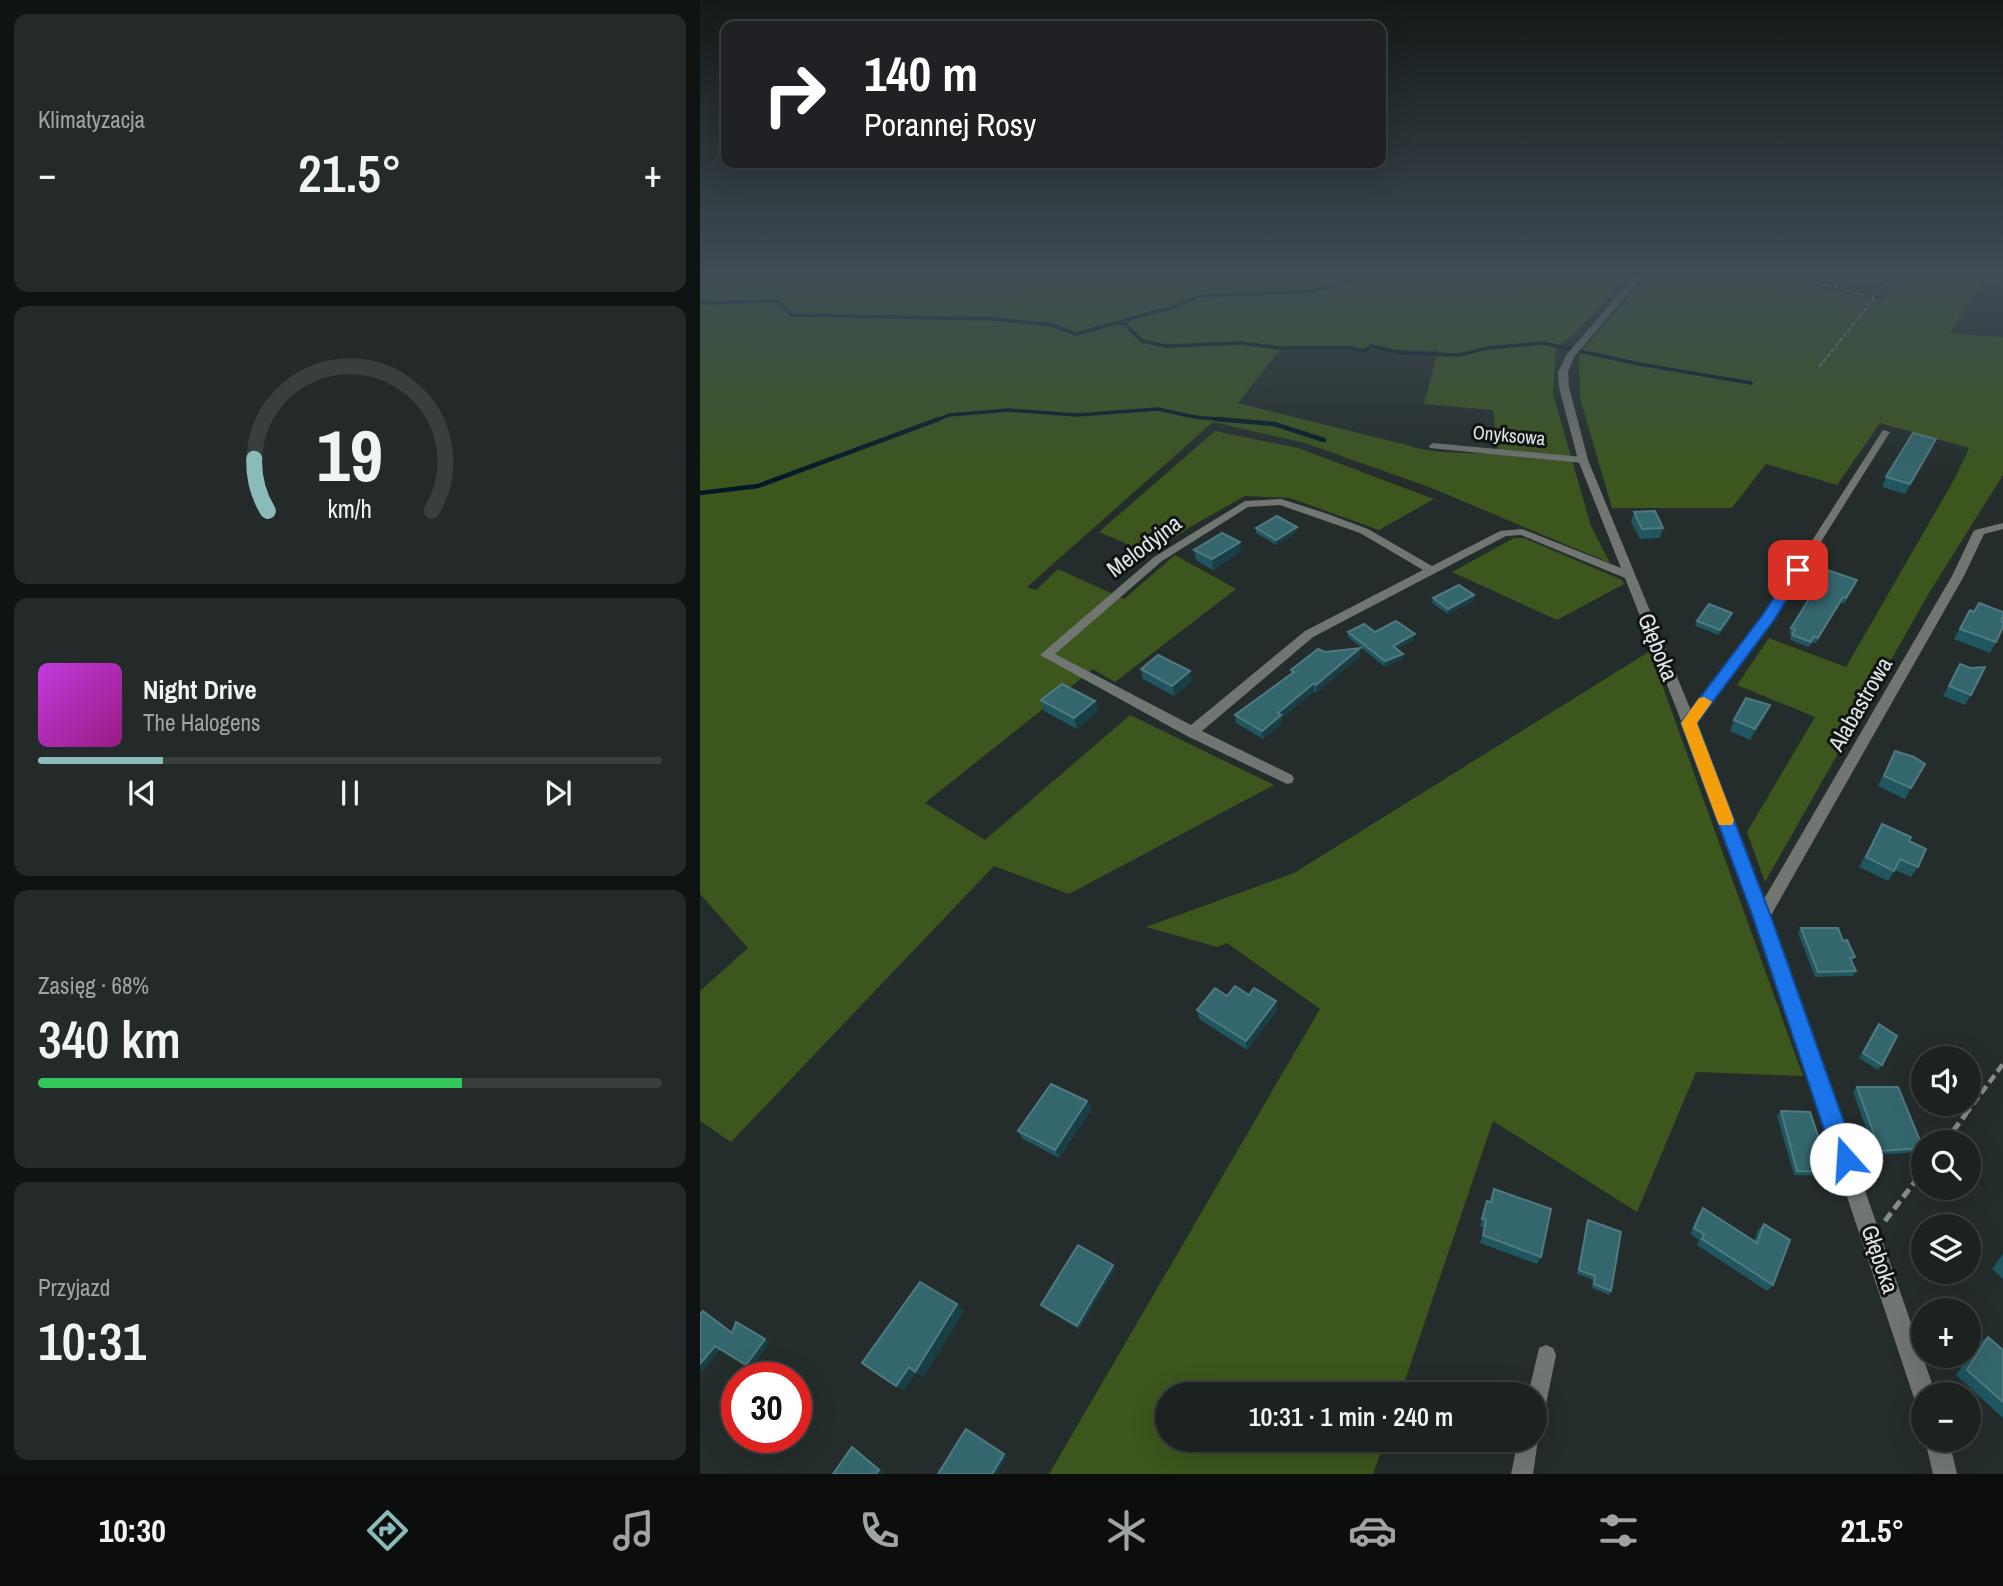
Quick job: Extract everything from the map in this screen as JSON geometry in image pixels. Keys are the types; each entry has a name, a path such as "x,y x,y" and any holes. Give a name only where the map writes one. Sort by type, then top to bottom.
{"street":[{"name":"Głęboka","path":"1580,345 1570,356 1563,372 1564,387 1583,460 1689,723 1762,917 1921,1382"},
{"name":"Melodyjna","path":"1287,779 1046,655 1158,559 1245,504 1281,502 1321,514 1364,531 1433,570"},
{"name":"Alabastrowa","path":"1762,917 1958,576 1979,532 2003,526"},
{"path":"1192,732 1309,634 1504,533 1522,532 1630,576"},
{"path":"1940,1452 1945,1474"}],"lane":[{"path":"1689,723 1769,616 1886,432"},
{"name":"Onyksowa","path":"1433,446 1583,460"},
{"path":"1540,1382 1546,1355"},
{"path":"1522,1474 1526,1452"}],"path":[{"path":"1819,367 1837,345"},
{"path":"1954,1130 2003,1064"},
{"path":"1872,1236 1911,1186"}],"green space":[{"path":"700,345 1559,345 1556,347 1553,394 1591,526 1610,563 1429,487 1305,443 1213,422 1027,587 1036,590 1058,569 1124,599 1175,555 1236,589 1115,682 1093,669 925,803 985,840 1130,715 1274,785 1069,894 994,866 731,1142 700,1121 700,991 748,948 700,894","holes":["1342,348 1438,351 1424,404 1493,410 1498,454 1417,448 1238,403 1280,350"]},
{"path":"1586,345 2003,345 2003,475 1929,593 1765,882 1747,832 1815,717 1737,685 1769,638 1846,667 1955,478 1969,448 1880,423 1837,485 1766,464 1732,508 1612,508 1580,398 1579,353"},
{"path":"1215,431 1298,448 1434,499 1379,530 1290,498 1245,496 1190,527 1150,554 1099,532"},
{"path":"1514,538 1524,538 1622,580 1624,584 1557,620 1452,572"},
{"path":"1650,651 1803,1076 1696,1072 1637,1212 1493,1121 1404,1382 1155,1382 1155,1452 1381,1452 1373,1474 1049,1474 1320,1009 1227,943 1217,947 1146,927 1294,873"}],"building":[{"path":"1913,433 1936,439 1910,484 1886,477"},
{"path":"1655,511 1663,528 1642,529 1634,512"},
{"path":"1277,516 1297,527 1276,540 1256,528"},
{"path":"1222,533 1240,542 1212,559 1194,550"},
{"path":"1827,570 1857,580 1846,598 1843,597 1818,638 1814,636 1811,642 1792,635 1795,629 1791,628"},
{"path":"1459,585 1474,595 1448,609 1433,598"},
{"path":"1979,603 2003,612 2003,627 1996,642 1960,629 1970,610 1974,612"},
{"path":"1709,604 1732,613 1720,630 1697,621"},
{"path":"1396,621 1415,634 1393,646 1403,654 1385,661 1348,632 1364,624 1375,632"},
{"path":"1360,648 1278,713 1281,715 1262,731 1235,715 1294,672 1291,670 1318,649 1325,652"},
{"path":"1158,655 1190,671 1172,686 1141,669"},
{"path":"1960,664 1970,668 1985,667 1971,695 1949,686"},
{"path":"1062,684 1095,701 1074,718 1041,700"},
{"path":"1746,698 1770,705 1755,729 1734,720"},
{"path":"1895,751 1925,764 1911,788 1884,776"},
{"path":"1882,824 1911,837 1909,841 1926,849 1918,867 1900,859 1894,871 1866,857"},
{"path":"1801,928 1838,928 1843,941 1847,940 1855,957 1850,958 1856,971 1818,972"},
{"path":"1235,986 1249,995 1254,988 1276,1001 1246,1041 1197,1010 1215,988 1227,996"},
{"path":"1879,1024 1897,1036 1882,1065 1863,1053"},
{"path":"1051,1084 1087,1101 1055,1150 1018,1131"},
{"path":"1857,1087 1898,1087 1916,1130 1911,1130 1911,1149 1880,1151"},
{"path":"1781,1111 1810,1112 1830,1172 1797,1171"},
{"path":"1494,1189 1551,1209 1541,1257 1483,1235 1486,1220 1482,1219"},
{"path":"1703,1208 1757,1243 1764,1224 1790,1240 1773,1285 1702,1239 1704,1234 1694,1228"},
{"path":"1588,1220 1621,1232 1611,1291 1594,1284 1595,1276 1579,1270"},
{"path":"1078,1245 1113,1265 1077,1326 1041,1305"},
{"path":"920,1282 957,1304 915,1372 909,1367 896,1386 862,1363"},
{"path":"703,1311 732,1333 736,1322 765,1339 748,1362 741,1362 715,1346 700,1364 700,1314"},
{"path":"1988,1337 2003,1350 2003,1402 1967,1370 1981,1368 1981,1348"},
{"path":"966,1429 1004,1454 992,1474 938,1474"},
{"path":"852,1447 879,1470 876,1474 833,1474"}],"waterway":[{"path":"1160,345 1196,345"},
{"path":"1255,345 1279,348 1351,348 1364,351 1371,346 1402,353 1459,355 1488,348 1523,345"},
{"path":"1551,345 1639,364 1751,383"},
{"path":"939,419 949,415 1009,410 1077,415 1158,409 1195,417 1236,421"},
{"path":"700,493 758,486 939,419"},
{"path":"934,421 939,419"},
{"path":"1216,419 1274,424 1324,440"}],"slow traffic":[{"path":"1704,702 1689,723 1726,820"}],"route":[{"path":"1798,570 1769,616 1689,723 1762,917 1846,1159"}]}
